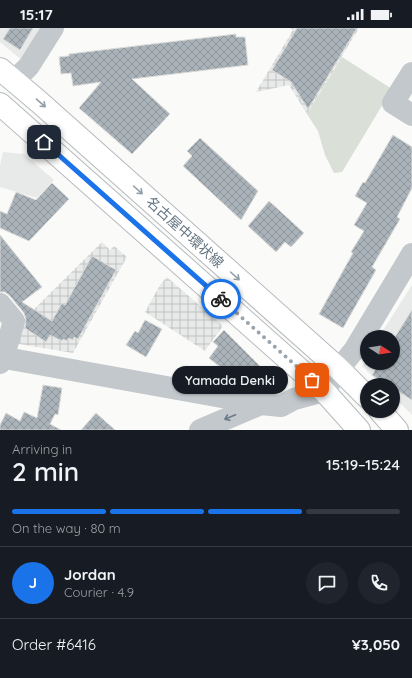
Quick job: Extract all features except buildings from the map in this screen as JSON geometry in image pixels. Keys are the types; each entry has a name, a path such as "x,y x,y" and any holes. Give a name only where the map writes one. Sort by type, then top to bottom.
{"main road":[{"name":"名古屋中環状線","path":"7,75 339,369 360,390"},
{"name":"名古屋中環状線","path":"0,104 324,391 360,430"},
{"path":"386,418 397,430"}],"street":[{"path":"7,75 29,66 53,28"},
{"path":"412,73 393,103 412,115"},
{"path":"0,304 14,322 1,359 280,406 294,399 324,391 355,349 412,254"},
{"path":"200,430 261,404"}],"shaded area":[{"path":"0,28 44,28 23,61 0,42"},
{"path":"290,28 359,28 307,114 289,85 256,92 293,30"},
{"path":"342,57 392,89 342,172 334,173 325,155 318,131 307,114"},
{"path":"3,152 24,154 54,180 37,198 0,187 0,165"},
{"path":"102,242 110,250 114,246 127,257 73,353 13,343 18,325"},
{"path":"167,277 223,326 205,351 145,312 160,285"},
{"path":"412,285 412,415 400,403 400,378 374,378 366,370 400,370 400,330 383,330"}],"way so far":[{"path":"221,299 312,380"}],"place":[{"name":"Yamada Denki","path":"312,380"}],"route":[{"path":"44,142 221,299"}]}
